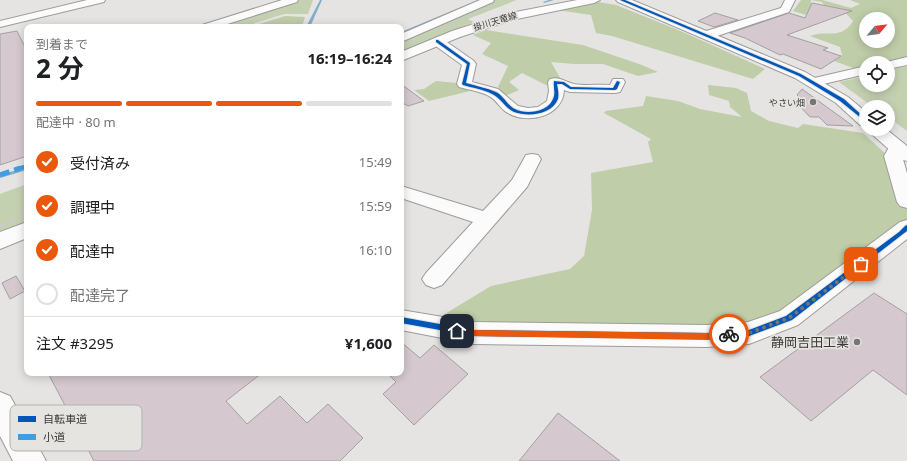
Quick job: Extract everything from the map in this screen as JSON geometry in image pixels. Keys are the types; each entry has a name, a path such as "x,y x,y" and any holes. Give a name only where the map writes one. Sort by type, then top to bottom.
{"street":[{"path":"0,24 100,0"},
{"path":"216,24 293,0"},
{"path":"404,37 489,0"},
{"name":"掛川天竜線","path":"404,56 437,41 509,16 594,0"},
{"path":"622,0 815,82 842,100 859,115"},
{"path":"707,35 785,10 790,0"},
{"path":"32,17 42,24"},
{"path":"437,41 470,64 464,84 495,93 503,99 506,106 519,112 541,112 548,108 556,98 558,92 554,82 562,83 570,88 615,89 618,82"},
{"path":"895,64 907,61"},
{"path":"815,82 859,72"},
{"path":"884,136 902,151 893,156 907,202"},
{"path":"434,279 486,219 520,183 532,159"},
{"path":"404,195 486,219"},
{"path":"404,321 473,333 707,336 749,333 789,318 902,233 907,227"},
{"path":"0,241 24,230"},
{"path":"0,406 10,424"},
{"path":"25,451 30,461"}],"green space":[{"path":"297,0 313,0 308,14 284,14 252,24 226,23"},
{"path":"493,0 517,0 468,19 474,22 404,51 404,39"},
{"path":"801,0 811,0 811,10 806,15 793,11"},
{"path":"811,0 822,0 851,8 860,4 850,0 907,0 907,61 895,62 895,56 859,56 859,68 856,69 834,61 842,55 840,47 810,36 816,34 839,33 844,31 853,21 842,9 824,5 822,2"},
{"path":"598,2 616,5 683,32 765,69 753,79 612,36 596,33 591,15 557,10"},
{"path":"285,16 305,17 303,24 259,24"},
{"path":"486,30 583,45 658,72 638,76 603,64 551,62 563,83 558,91 522,73 509,82 519,90 505,96 498,87 508,66 482,54 491,43 473,35"},
{"path":"907,66 907,131 895,122 895,100 863,100 839,82 859,78 859,92 895,92 895,69"},
{"path":"436,81 457,83 470,91 429,101 414,90 424,89"},
{"path":"708,85 736,88 747,93 751,111 769,121 798,128 803,124 859,132 859,136 866,136 889,157 907,203 907,224 755,331 436,324 448,312 491,286 570,269 584,256 592,210 591,173 653,162 648,142 651,139 604,113 606,111 643,106 646,96 678,101 700,109 742,117 730,107 729,101 709,95"},
{"path":"24,185 24,224 0,235 0,194"}],"building":[{"path":"812,3 852,11 787,35 828,48 823,50 841,56 821,69 783,54 780,55 745,38 730,33 789,13 805,18"},
{"path":"715,13 738,20 714,27 698,21"},
{"path":"17,31 24,45 24,157 0,165 0,34"},
{"path":"404,86 424,101 408,106 404,104"},
{"path":"802,89 853,126 827,125 819,117 810,117 794,100 801,99 797,95"},
{"path":"16,276 24,292 10,299 2,283"},
{"name":"静岡吉田工業","path":"874,293 907,314 907,395 873,370 811,421 760,377"},
{"path":"404,345 420,358 434,345 468,374 414,425 383,394 396,382 390,376 404,376"},
{"path":"50,376 258,376 226,401 247,424 280,396 307,423 328,404 363,438 340,461 94,461 89,451 142,451 142,405 65,405"},
{"path":"558,413 620,461 519,461"}],"waterway":[{"path":"309,24 321,0"},
{"path":"404,32 480,0"},
{"path":"544,2 553,0"},
{"path":"0,177 24,169"}],"railway":[{"path":"404,46 505,0"},
{"path":"0,226 24,215"}],"marked path":[{"path":"0,175 24,167"}],"cycle path":[{"path":"622,0 800,75 842,100 859,115"},
{"path":"437,41 469,64 464,84 492,92 499,96 509,107 520,112 536,113 549,108 556,98 557,91 555,82 563,83 570,88 615,89 618,82"},
{"path":"404,321 473,333 707,336 749,333 789,318 907,227"}],"way so far":[{"path":"729,334 749,333 789,318 861,264"}],"place":[{"name":"やさい畑","path":"813,102"},
{"name":"静岡吉田工業","path":"857,342"}],"route":[{"path":"457,331 473,333 596,335 707,336 729,334"}]}
